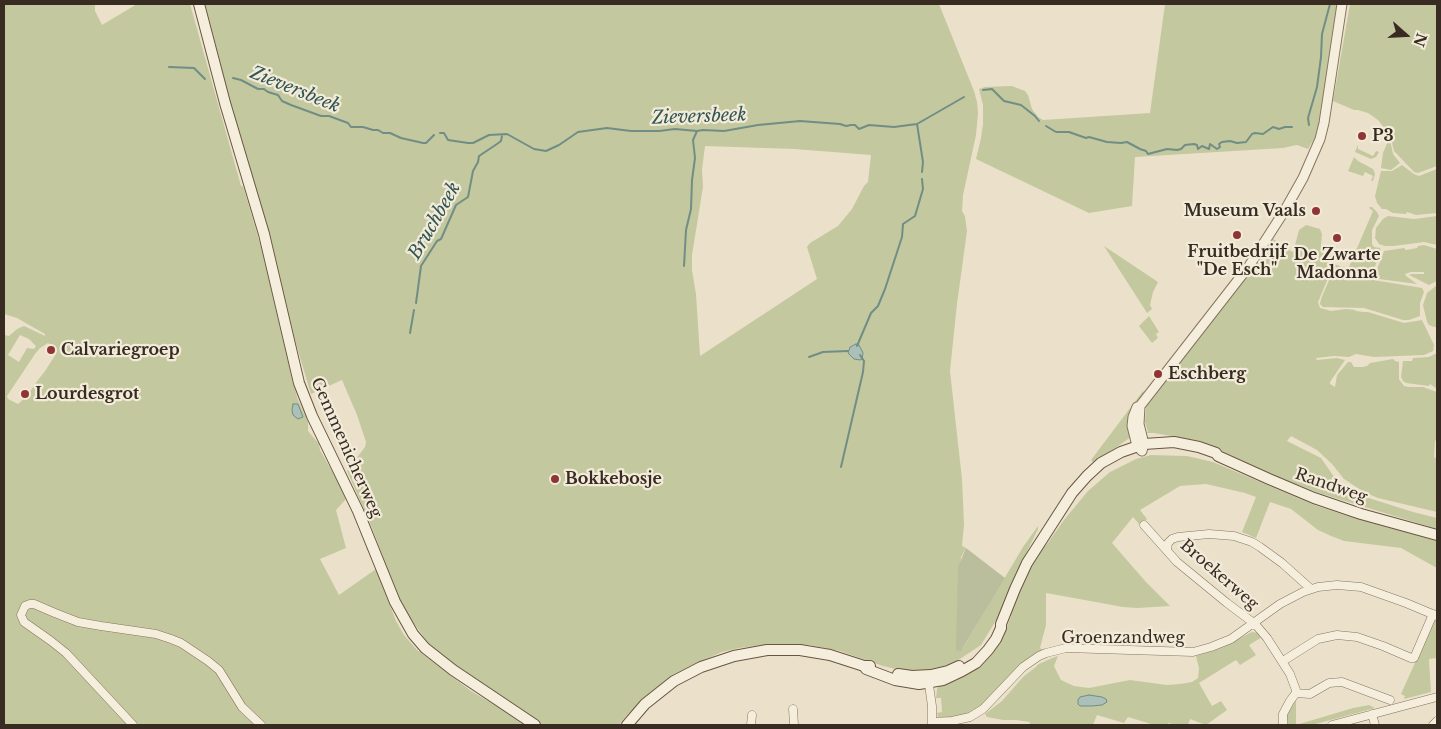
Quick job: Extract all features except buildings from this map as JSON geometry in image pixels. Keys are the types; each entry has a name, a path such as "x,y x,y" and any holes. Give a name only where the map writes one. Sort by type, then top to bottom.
{"main road":[{"name":"Gemmenicherweg","path":"199,4 264,234 299,383 312,416 358,512 395,602 413,634 426,648 453,670 535,725"},
{"name":"Randweg","path":"626,725 645,704 674,681 701,667 734,656 767,650 800,650 830,655 864,666 866,669 898,681 919,684 948,671 981,650 1001,624 1027,563 1062,510 1066,508 1087,483 1105,468 1141,447 1176,448 1196,451 1215,457 1218,456 1288,488 1328,503 1437,535"}],"street":[{"path":"1141,447 1140,406 1249,266 1281,217 1303,178 1320,139 1324,123 1342,4"},
{"name":"Broekerweg","path":"1144,525 1177,562 1255,624 1267,638 1294,680 1296,693"},
{"path":"1167,549 1168,543 1178,537 1209,534 1234,536 1260,547 1282,563 1311,589"},
{"name":"Groenzandweg","path":"932,723 970,717 983,710 1023,667 1040,656 1066,648 1193,652 1231,639 1255,624 1280,604 1311,589 1337,585 1361,587 1435,615"},
{"path":"133,725 66,653 21,619 21,613 25,606 34,604 78,622 156,634 181,643 219,670 242,707 261,725"},
{"path":"1283,662 1318,639 1337,635 1357,637 1414,658 1435,615"},
{"path":"928,679 932,703 932,723"},
{"path":"1283,725 1284,714 1296,693 1310,694 1335,681 1390,700"},
{"path":"1332,725 1437,697"},
{"path":"793,709 794,725"},
{"path":"1372,714 1375,725"},
{"path":"751,725 752,715"}],"green space":[{"path":"4,4 95,4 95,11 102,25 137,4 190,4 241,186 243,186 262,250 298,400 308,422 308,431 319,444 320,450 346,499 336,510 346,548 320,559 339,595 376,569 396,621 404,635 417,650 471,691 524,725 4,725 4,335 9,336 24,326 45,336 45,334 17,318 4,314","holes":["20,335 29,339 36,346 34,349 27,348 19,362 8,355","48,343 57,350 56,354 28,395 18,404 8,399 7,396 35,354"]},
{"path":"205,4 939,4 974,91 978,113 976,135 963,195 962,211 965,216 967,231 950,371 962,479 964,524 962,546 966,548 961,557 957,650 963,648 1023,547 1038,526 1013,580 1000,614 981,645 954,663 935,670 904,671 840,651 809,645 771,644 739,648 722,652 674,674 651,692 619,725 543,725 442,656 431,646 410,618 398,596 372,528 347,471 365,447 366,442 342,380 311,394 296,344 268,233 235,120","holes":["705,146 794,149 871,155 868,182 852,209 838,226 810,243 807,247 817,279 700,356 692,255 703,187 702,170"]},
{"path":"1165,4 1338,4 1324,102 1317,134 1308,149 1297,145 1283,148 1135,157 1132,206 1089,213 976,159 983,124 983,105 979,89 985,87 1012,86 1025,91 1032,109 1043,120 1150,113"},
{"path":"1350,4 1437,4 1437,166 1418,173 1414,172 1394,151 1390,135 1378,120 1368,113 1354,110 1333,101"},
{"path":"1386,134 1390,140 1393,154 1400,163 1391,170 1381,168 1383,153 1388,141 1384,139"},
{"path":"1358,145 1358,149 1373,156 1376,151 1379,152 1376,157 1371,159 1355,152"},
{"path":"1354,157 1373,169 1375,174 1373,181 1371,181 1373,176 1365,172 1363,176 1348,171"},
{"path":"1402,165 1419,176 1437,169 1437,213 1416,215 1407,212 1406,214 1393,213 1382,209 1377,203 1375,196 1381,171 1392,171"},
{"path":"1370,207 1379,216 1372,230 1372,244 1374,247 1380,248 1381,251 1372,274 1368,277 1342,273 1343,267 1348,269 1373,211"},
{"path":"1388,216 1414,219 1437,216 1437,245 1424,242 1394,246 1379,244 1375,238 1376,228"},
{"path":"1306,225 1320,229 1322,234 1321,245 1337,252 1332,263 1342,267 1339,273 1329,276 1318,302 1320,308 1331,311 1346,309 1368,312 1404,323 1422,320 1434,345 1433,351 1424,355 1374,357 1356,354 1349,357 1316,358 1317,360 1337,358 1345,360 1330,382 1335,387 1337,375 1348,362 1351,362 1354,367 1362,367 1370,363 1393,359 1399,362 1399,379 1404,386 1423,387 1437,392 1437,439 1435,441 1434,457 1437,459 1437,512 1378,498 1364,492 1344,479 1317,450 1291,436 1287,441 1321,458 1337,481 1356,494 1437,518 1437,529 1322,494 1278,477 1200,441 1146,433 1148,432 1145,422 1146,408 1150,400 1245,275 1273,239 1292,252 1296,248 1299,230"},
{"path":"1424,245 1437,249 1437,281 1429,285 1409,275 1424,274 1424,272 1405,274 1417,284 1375,277 1384,251 1404,248 1406,250"},
{"path":"1104,246 1158,282 1150,305 1152,309 1147,313"},
{"path":"1333,276 1355,277 1422,288 1424,292 1420,303 1420,316 1403,320 1364,308 1323,307 1320,304 1321,299 1329,280"},
{"path":"1437,285 1437,327 1434,327 1427,322 1423,305 1427,293"},
{"path":"1149,316 1159,332 1156,334 1158,338 1152,343 1139,326"},
{"path":"1437,353 1437,389 1430,384 1429,386 1403,381 1401,377 1403,361 1429,357"},
{"path":"1143,391 1144,393 1136,403 1131,437 1094,463 1091,460"},
{"path":"1151,455 1187,456 1213,462 1317,506 1437,541 1437,568 1401,548 1344,541 1331,536 1318,530 1291,509 1270,502 1256,538 1242,532 1256,497 1206,484 1180,486 1140,510 1147,519 1140,525 1133,517 1112,543 1170,606 1123,607 1046,593 1046,625 1040,648 1043,650 1036,654 976,710 959,717 938,717 937,713 942,712 941,698 936,698 937,689 940,685 957,680 976,667 1002,638 1011,616 1009,615 1026,577 1040,551 1064,520 1088,491 1110,472 1136,459"},
{"path":"966,548 1005,578 961,651 956,650 958,567"},
{"path":"1435,618 1437,619 1437,658 1429,659 1431,692 1404,699 1405,696 1401,694"},
{"path":"1252,632 1258,633 1262,637 1249,645 1256,655 1240,665 1236,660 1199,683 1212,706 1221,701 1227,710 1206,725 1190,719 1188,725 1168,723 1167,725 1154,725 1128,717 1124,723 1097,715 1093,725 1029,725 1030,722 1003,720 987,717 985,714 1002,701 1023,677 1037,665 1058,656 1054,666 1061,680 1074,686 1089,688 1130,680 1167,685 1180,684 1192,682 1198,678 1199,668 1196,656 1218,649"},
{"path":"1296,700 1296,725 1288,725 1287,715"},
{"path":"1369,705 1375,708 1312,725 1296,725 1353,708"}],"water":[{"path":"856,344 859,345 863,353 860,360 854,359 848,353 850,347"},
{"path":"293,404 298,404 303,417 298,419 293,415"},
{"path":"1089,695 1102,697 1107,702 1102,705 1092,706 1080,706 1078,704 1080,697"}],"waterway":[{"name":"Zieversbeek","path":"1309,125 1308,118 1317,87 1322,34 1330,4"},
{"name":"Zieversbeek","path":"169,67 194,68 205,79"},
{"name":"Zieversbeek","path":"233,78 278,95 282,101 291,105 321,116 329,116 348,123 351,127 378,130 423,143 426,143 434,135"},
{"name":"Zieversbeek","path":"983,90 992,89 1004,101 1021,105 1039,121"},
{"name":"Zieversbeek","path":"440,133 444,133 448,140 468,143 473,143 489,135 507,134 534,149 546,151 578,132 607,128 631,131 675,129 724,131 758,125 800,121 846,126 855,125 859,129 869,125 894,127 917,124 964,97"},
{"path":"917,124 923,162 922,172"},
{"name":"Zieversbeek","path":"1046,126 1056,132 1069,132 1086,138 1089,137 1107,142 1127,142 1146,151 1148,154 1167,149 1177,150 1185,145 1194,144 1197,145 1198,149 1202,146 1209,149 1210,144 1217,149 1222,142 1246,142 1252,134 1263,134 1273,127 1279,129 1292,127"},
{"path":"684,266 686,230 691,209 695,158 693,140 697,131"},
{"name":"Bruchbeek","path":"416,303 421,266 437,241 441,239 456,205 468,197 473,171 479,156 501,141 502,136"},
{"path":"857,346 871,313 878,306 885,289 902,237 903,224 915,216 923,189 922,179"},
{"name":"Bruchbeek","path":"410,333 414,310"},
{"path":"809,357 823,352 848,351"},
{"path":"841,467 863,372 864,361 860,355"}],"place":[{"name":"P3","path":"1362,136"},
{"name":"Museum Vaals","path":"1316,211"},
{"name":"Fruitbedrijf \"De Esch\"","path":"1237,235"},
{"name":"De Zwarte Madonna","path":"1337,238"},
{"name":"Calvariegroep","path":"51,350"},
{"name":"Eschberg","path":"1158,374"},
{"name":"Lourdesgrot","path":"25,394"},
{"name":"Bokkebosje","path":"555,479"}]}
